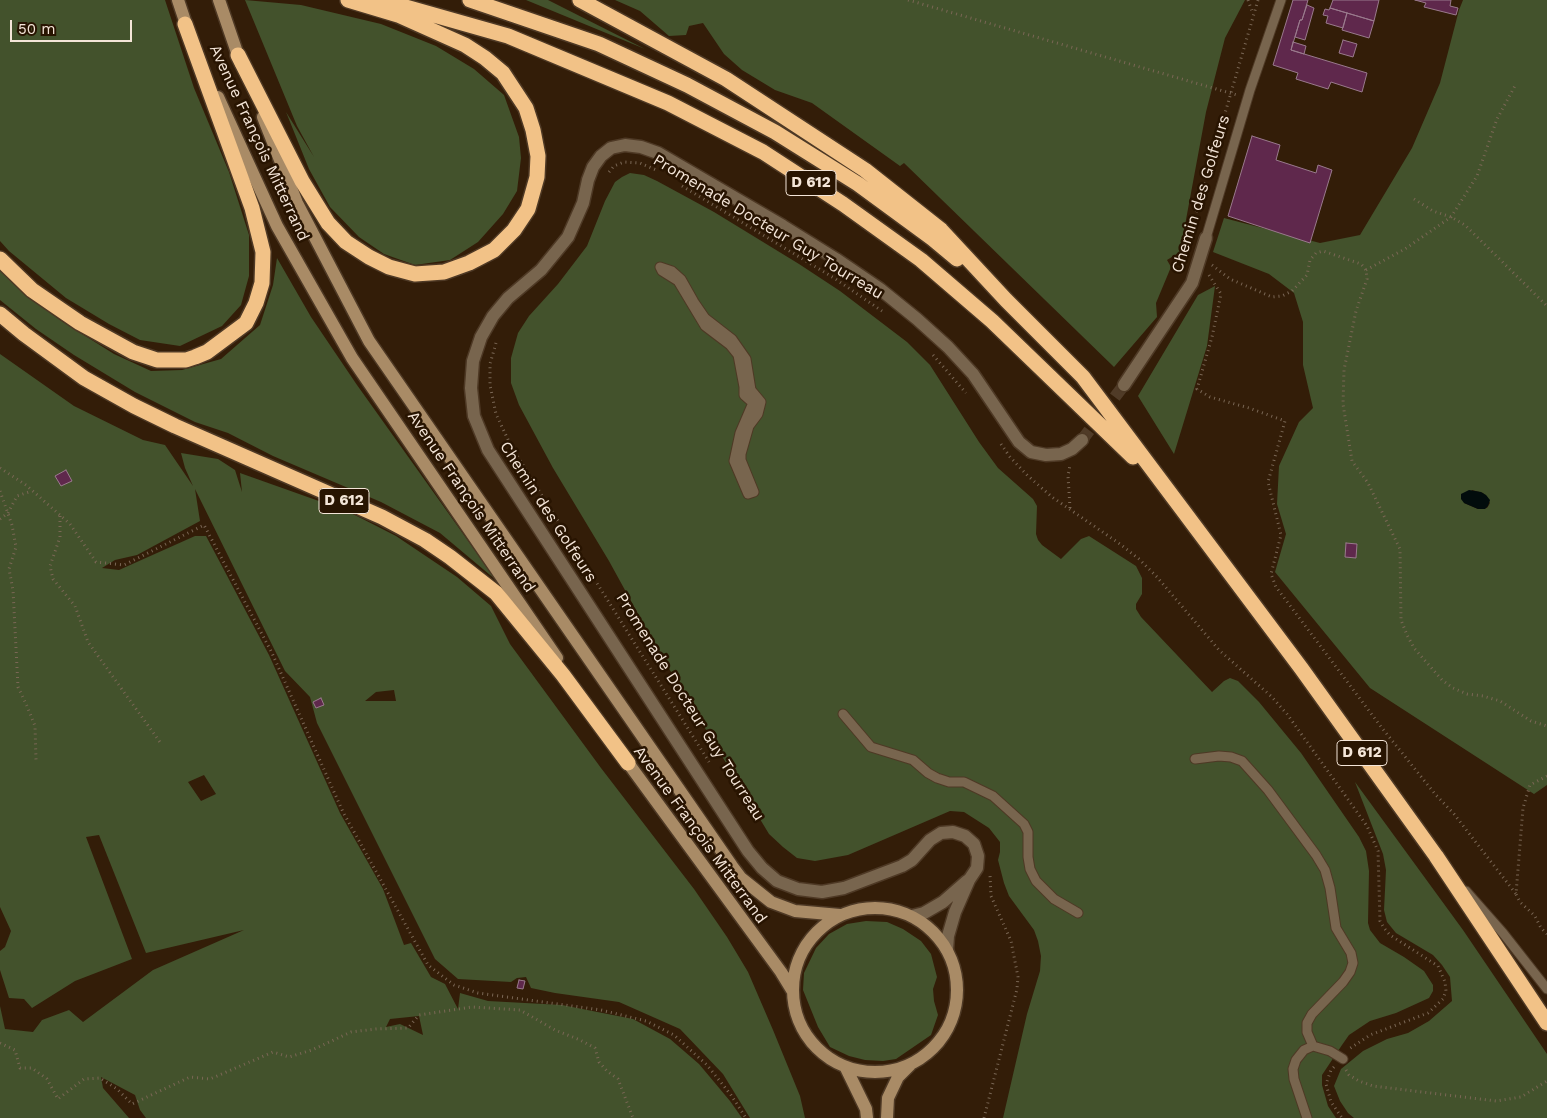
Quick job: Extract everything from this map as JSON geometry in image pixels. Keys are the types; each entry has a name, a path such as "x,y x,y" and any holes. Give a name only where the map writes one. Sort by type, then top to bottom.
{"highway":[{"path":"238,56 302,181 328,224 346,242 389,267 415,274 444,272 469,263 494,250 514,230 528,209 537,177 538,156 526,108 503,74 485,58 465,46 398,15 348,0"},
{"name":"D 612","path":"381,0 508,36 668,103 763,152 842,204 921,260 992,321 1167,490"},
{"name":"D 612","path":"470,0 599,44 687,85 775,132 858,184 933,239 1006,300"},
{"name":"D 612","path":"580,0 726,79 865,170 941,230 1006,300 1083,377 1301,668 1436,856 1547,1023"},
{"path":"0,259 32,290 80,323 133,352 157,360 186,360 195,357 207,352 246,323 256,303 262,283 263,252 252,208 185,24"},
{"name":"D 612","path":"0,314 84,378 134,406 183,430 382,517 425,540 450,557 496,593 563,675 628,763"}],"main road":[{"name":"Avenue François Mitterrand","path":"178,0 185,24 276,226 352,358 628,763 781,972 792,990"},
{"name":"Avenue François Mitterrand","path":"220,0 238,56 297,203 369,341 741,878 771,902 795,911 840,915"},
{"path":"887,1118 888,1098 898,1078 910,1065 936,1046 953,1019 958,987 947,950 931,930 912,916 903,912 872,907 840,915 814,934 797,961 792,990 800,1024 819,1050 846,1068 878,1073 910,1065"},
{"path":"846,1068 866,1109 867,1118"}],"street":[{"name":"Chemin des Golfeurs","path":"947,950 948,936 955,912 969,880 977,868 978,856 974,844 965,836 953,832 941,833 930,840 912,860 902,866 844,888 822,892 798,889 777,881 748,852 488,450 474,416 470,388 473,361 481,338 493,316 508,298 541,270 568,237 583,203 593,167 601,156 612,148 625,145 641,147 658,153 783,226 880,289 918,319 948,347 973,374 1019,442 1031,452 1046,455 1061,454 1072,449 1082,440"},
{"name":"Chemin des Golfeurs","path":"1124,385 1192,283 1199,260 1199,238"},
{"name":"Chemin des Golfeurs","path":"912,916 924,913 943,902 969,880"}],"lane":[{"name":"Chemin des Golfeurs","path":"1199,238 1281,0"},
{"path":"660,267 672,271 681,279 705,318 732,340 746,359 751,390 761,402 758,414 749,426 741,454 741,460 754,490 754,492 748,494 737,470 734,458 740,433 752,405 752,402 744,395 738,355 730,345 705,326 678,281 662,271 660,267"},
{"path":"843,714 871,747 882,752 913,760 937,778 949,782 964,782 993,796 1024,824 1028,832 1030,869 1036,881 1054,900 1078,913"},
{"path":"1195,760 1219,756 1231,757 1242,761 1268,790 1326,870 1336,928 1351,953 1353,963 1350,972 1343,982 1312,1014 1307,1022 1307,1032 1313,1046"},
{"path":"1436,856 1503,933 1547,989"},
{"path":"1307,1118 1294,1079 1293,1069 1296,1060 1304,1050 1313,1046 1330,1051 1343,1059"}],"path":[{"path":"908,0 1231,94"},
{"path":"1248,0 1254,14"},
{"path":"1199,238 1196,213 1258,0"},
{"path":"1366,270 1405,249 1451,217 1477,176 1497,119 1516,84"},
{"name":"Promenade Docteur Guy Tourreau","path":"607,174 614,166 624,162 640,163 657,170"},
{"name":"Promenade Docteur Guy Tourreau","path":"674,180 834,278 888,316"},
{"path":"1414,198 1433,211 1451,217 1465,225 1547,306"},
{"path":"1199,260 1210,263 1230,279 1272,297 1282,296 1292,291 1307,276 1310,260 1316,253 1323,251 1361,264 1366,270 1367,278 1356,311 1344,370 1343,404 1352,461 1368,483 1400,549 1402,620 1407,635 1414,648 1442,680 1453,688 1467,694 1500,701 1531,721 1547,726"},
{"path":"1199,260 1221,294 1212,337 1197,389 1210,397 1285,421 1268,482 1281,535 1271,574 1276,587 1382,728 1435,794 1454,814 1516,894 1520,902 1535,916 1541,928 1547,934"},
{"name":"Promenade Docteur Guy Tourreau","path":"499,337 490,364 490,385 496,414 511,446 711,765"},
{"path":"929,352 961,385 971,399"},
{"path":"1070,509 1068,476 1072,458 1082,440"},
{"path":"1000,443 1028,476 1052,497 1139,559 1157,577 1219,650 1272,697 1287,714 1353,804 1374,840 1380,866 1379,913 1380,921 1384,928 1402,943 1438,966 1442,973 1446,991 1443,999 1436,1007 1428,1013 1370,1035 1348,1049 1343,1059 1332,1070 1326,1084 1332,1102 1342,1118"},
{"path":"0,468 32,491 70,524 96,562 124,565 204,525 272,653 343,812 428,965 454,986 478,992 592,1008 646,1021 674,1035 707,1065 746,1118"},
{"path":"0,491 8,513 16,547 10,569 18,687 35,726 36,760"},
{"path":"0,519 8,513 17,496 32,491"},
{"path":"60,516 60,537 50,566 53,579 75,606 88,642 162,745"},
{"path":"1516,894 1523,808 1530,785 1547,776"},
{"path":"984,1118 1017,989 1018,977 1010,941 991,896 991,871"},
{"path":"0,1043 15,1050 20,1068 32,1068 46,1079 58,1099 84,1079 100,1078 117,1089 132,1104 190,1076 210,1079 273,1052 289,1057 312,1050 351,1032 408,1028 419,1016 472,1007 520,1010 555,1030 595,1048 600,1062 618,1079 633,1118"},
{"path":"1343,1059 1344,1067 1349,1075 1373,1086 1496,1102 1522,1097 1547,1081"}],"green space":[{"path":"0,0 165,0 194,88 229,172 249,235 249,276 241,305 222,326 180,346 140,340 66,298 9,251 0,241"},
{"path":"245,0 301,5 381,24 436,46 474,69 504,95 519,137 521,158 517,191 503,214 478,242 450,260 415,265 384,254 359,237 330,207 309,169 286,112 314,157 297,126"},
{"path":"526,0 548,0 645,49"},
{"path":"615,0 1245,0 1225,38 1206,112 1180,252 1167,260 1171,267 1156,303 1157,317 1114,367 904,163 900,166 812,103 775,90 742,70 724,54 703,23 689,26 686,35 669,36 640,11"},
{"path":"1463,0 1547,0 1547,785 1534,794 1370,688 1275,572 1286,534 1277,504 1279,466 1299,422 1313,408 1303,365 1303,322 1294,293 1269,274 1213,252 1224,218 1320,243 1360,235 1412,148 1440,83","holes":["1472,490 1483,493 1490,503 1487,508 1478,509 1464,503"]},
{"path":"630,173 644,175 657,181 714,212 840,291 907,342 930,365 979,442 998,468 1033,499 1037,506 1036,534 1042,545 1061,559 1081,539 1089,536 1136,566 1142,578 1142,594 1136,604 1136,609 1141,617 1212,692 1230,678 1238,681 1259,702 1301,753 1359,837 1366,851 1369,871 1368,923 1370,930 1380,943 1424,971 1433,985 1433,991 1429,998 1396,1013 1370,1021 1349,1035 1322,1075 1322,1085 1328,1106 1336,1118 1003,1118 1027,1014 1040,971 1041,956 1034,930 1009,896 998,860 1000,842 989,828 964,812 950,811 848,855 815,861 797,858 769,834 659,652 609,561 553,468 519,405 511,383 511,358 518,333 529,316 558,284 587,246 605,201 615,182"},
{"path":"277,258 311,317 357,385 496,580 440,533 381,502 273,456 228,433 195,422 135,392 74,355 36,329 0,300 0,270 24,293 60,320 114,354 151,371 182,370 221,359 260,325 273,285"},
{"path":"1215,286 1207,346 1174,454 1138,396 1198,295"},
{"path":"0,354 74,406 143,440 165,445 193,486 181,453 218,459 235,470 242,492 240,473 347,511 396,536 457,577 491,606 510,644 601,768 694,889 727,937 748,972 773,1030 800,1096 805,1118 750,1118 723,1074 680,1029 619,1002 531,988 526,977 517,978 511,982 458,979 435,959 317,723 310,697 285,671 195,489 200,521 137,555 115,560 102,568 119,570 195,536 206,536 269,655 340,813 383,889 404,945 411,943 431,977 445,984 458,1009 460,993 488,1001 562,1005 633,1019 670,1039 699,1064 742,1118 146,1118 140,1110 135,1095 101,1077 103,1088 129,1118 0,1118 0,1006 5,1029 33,1032 42,1020 69,1010 83,1022 153,970 244,930 146,953 99,835 86,837 132,959 75,981 32,1008 24,999 9,998 0,970 0,951 5,947 11,931 0,907","holes":["394,690 396,701 365,701 376,692","204,775 216,794 201,801 188,782","419,1016 423,1035 400,1024 386,1027 390,1019"]},
{"path":"1355,782 1463,930 1547,1054 1547,1118 1354,1118 1340,1101 1334,1086 1341,1069 1363,1051 1387,1039 1408,1033 1429,1021 1452,1001 1450,977 1442,965 1433,955 1396,933 1387,922 1384,910 1386,870 1383,854"},
{"path":"866,921 887,922 903,929 921,941 931,954 937,977 933,989 938,1015 931,1035 896,1059 883,1061 865,1060 849,1056 830,1047 818,1027 803,990 804,973 816,948 829,934 847,924"}],"shaded area":[{"path":"1469,490 1486,495 1490,500 1485,509 1478,509 1464,503 1461,499 1461,494"}],"building":[{"path":"1293,0 1308,0 1291,50 1367,73 1362,92 1331,82 1328,89 1296,79 1298,73 1273,65"},
{"path":"1333,0 1379,0 1374,21 1330,8"},
{"path":"1415,0 1451,0 1450,6 1458,8 1456,15 1424,7 1426,3"},
{"path":"1307,5 1314,8 1305,40 1295,37"},
{"path":"1330,8 1347,13 1343,28 1326,23 1328,16 1323,15 1325,9 1329,10"},
{"path":"1347,13 1374,21 1369,38 1342,30"},
{"path":"1343,40 1357,44 1353,57 1339,53"},
{"path":"1293,42 1306,46 1304,54 1291,50"},
{"path":"1252,136 1280,145 1276,160 1316,173 1318,165 1332,170 1310,243 1228,216"},
{"path":"66,470 72,481 61,486 55,476"},
{"path":"1346,543 1357,544 1356,558 1345,557"},
{"path":"321,698 324,705 316,708 313,702"},
{"path":"519,980 525,981 523,989 517,988"}],"tunnel":[{"path":"1082,440 1124,385"}]}
